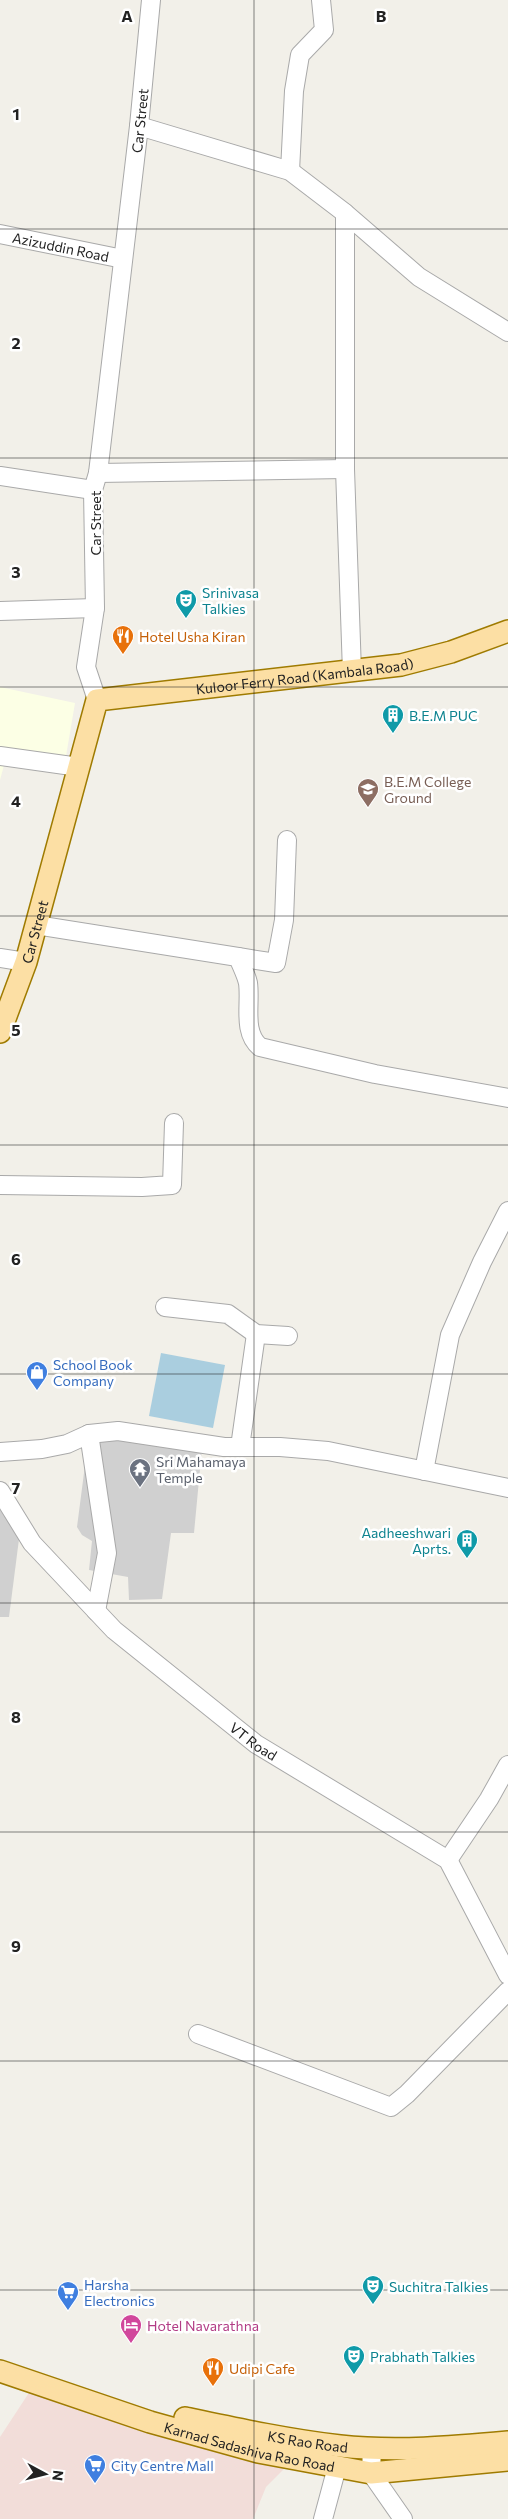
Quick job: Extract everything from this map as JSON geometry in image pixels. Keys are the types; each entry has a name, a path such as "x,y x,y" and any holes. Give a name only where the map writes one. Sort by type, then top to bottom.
{"main road":[{"name":"Kuloor Ferry Road (Kambala Road)","path":"97,700 401,665 451,652 508,631"},
{"name":"Car Street","path":"0,1032 26,962 97,700"},
{"name":"KS Rao Road","path":"0,2358 153,2411 250,2433 341,2446 427,2448 508,2442"},
{"name":"Karnad Sadashiva Rao Road","path":"0,2371 150,2422 258,2452 336,2467 371,2473 508,2460"}],"street":[{"name":"Car Street","path":"97,700 86,667 95,608 96,482 139,126 151,0"},
{"path":"290,171 294,91 300,55 324,30 321,0"},
{"path":"139,126 290,171 345,213 420,277 508,332"},
{"path":"345,213 345,469 352,672"},
{"name":"Azizuddin Road","path":"0,234 123,259"},
{"path":"0,476 96,482 345,469"},
{"path":"0,611 95,608"},
{"path":"0,756 78,767"},
{"path":"36,925 276,963 284,920 288,840"},
{"path":"238,957 248,982 250,1033 253,1042 260,1047 375,1074 508,1098"},
{"path":"0,958 26,962"},
{"path":"0,1186 142,1187 172,1185 174,1123"},
{"path":"424,1471 450,1335 482,1262 508,1211"},
{"path":"165,1307 228,1314 256,1334 288,1336"},
{"path":"240,1447 256,1334"},
{"path":"0,1452 42,1449 67,1444 89,1434 118,1431 224,1447 280,1447 328,1451 508,1488"},
{"path":"89,1434 107,1553 96,1611"},
{"name":"VT Road","path":"0,1491 32,1543 114,1630 256,1744 448,1860"},
{"path":"508,1765 489,1799 448,1860 508,1975"},
{"path":"198,2034 391,2107 407,2094 508,1991"},
{"path":"372,2447 371,2473 403,2519"},
{"path":"323,2519 336,2467"}],"shaded area":[{"path":"0,687 75,703 64,768 6,758 0,780"},
{"name":"Sri Mahamaya Temple","path":"110,1437 202,1448 194,1533 171,1533 162,1599 129,1600 128,1577 89,1570 92,1541 82,1535 77,1527 88,1442"},
{"path":"0,1503 19,1539 9,1617 0,1617"},
{"path":"38,2379 291,2462 266,2487 253,2519 0,2519 0,2437"}],"water":[{"path":"161,1353 225,1365 213,1428 149,1416"}],"place":[{"name":"Srinivasa Talkies","path":"186,619"},
{"name":"Hotel Usha Kiran","path":"123,655"},
{"name":"B.E.M PUC","path":"393,734"},
{"name":"B.E.M College Ground","path":"368,808"},
{"name":"School Book Company","path":"37,1391"},
{"name":"Sri Mahamaya Temple","path":"140,1488"},
{"name":"Aadheeshwari Aprts.","path":"467,1559"},
{"name":"Suchitra Talkies","path":"373,2305"},
{"name":"Harsha Electronics","path":"68,2311"},
{"name":"Hotel Navarathna","path":"131,2344"},
{"name":"Prabhath Talkies","path":"354,2375"},
{"name":"Udipi Cafe","path":"213,2387"},
{"name":"City Centre Mall","path":"95,2484"}]}
